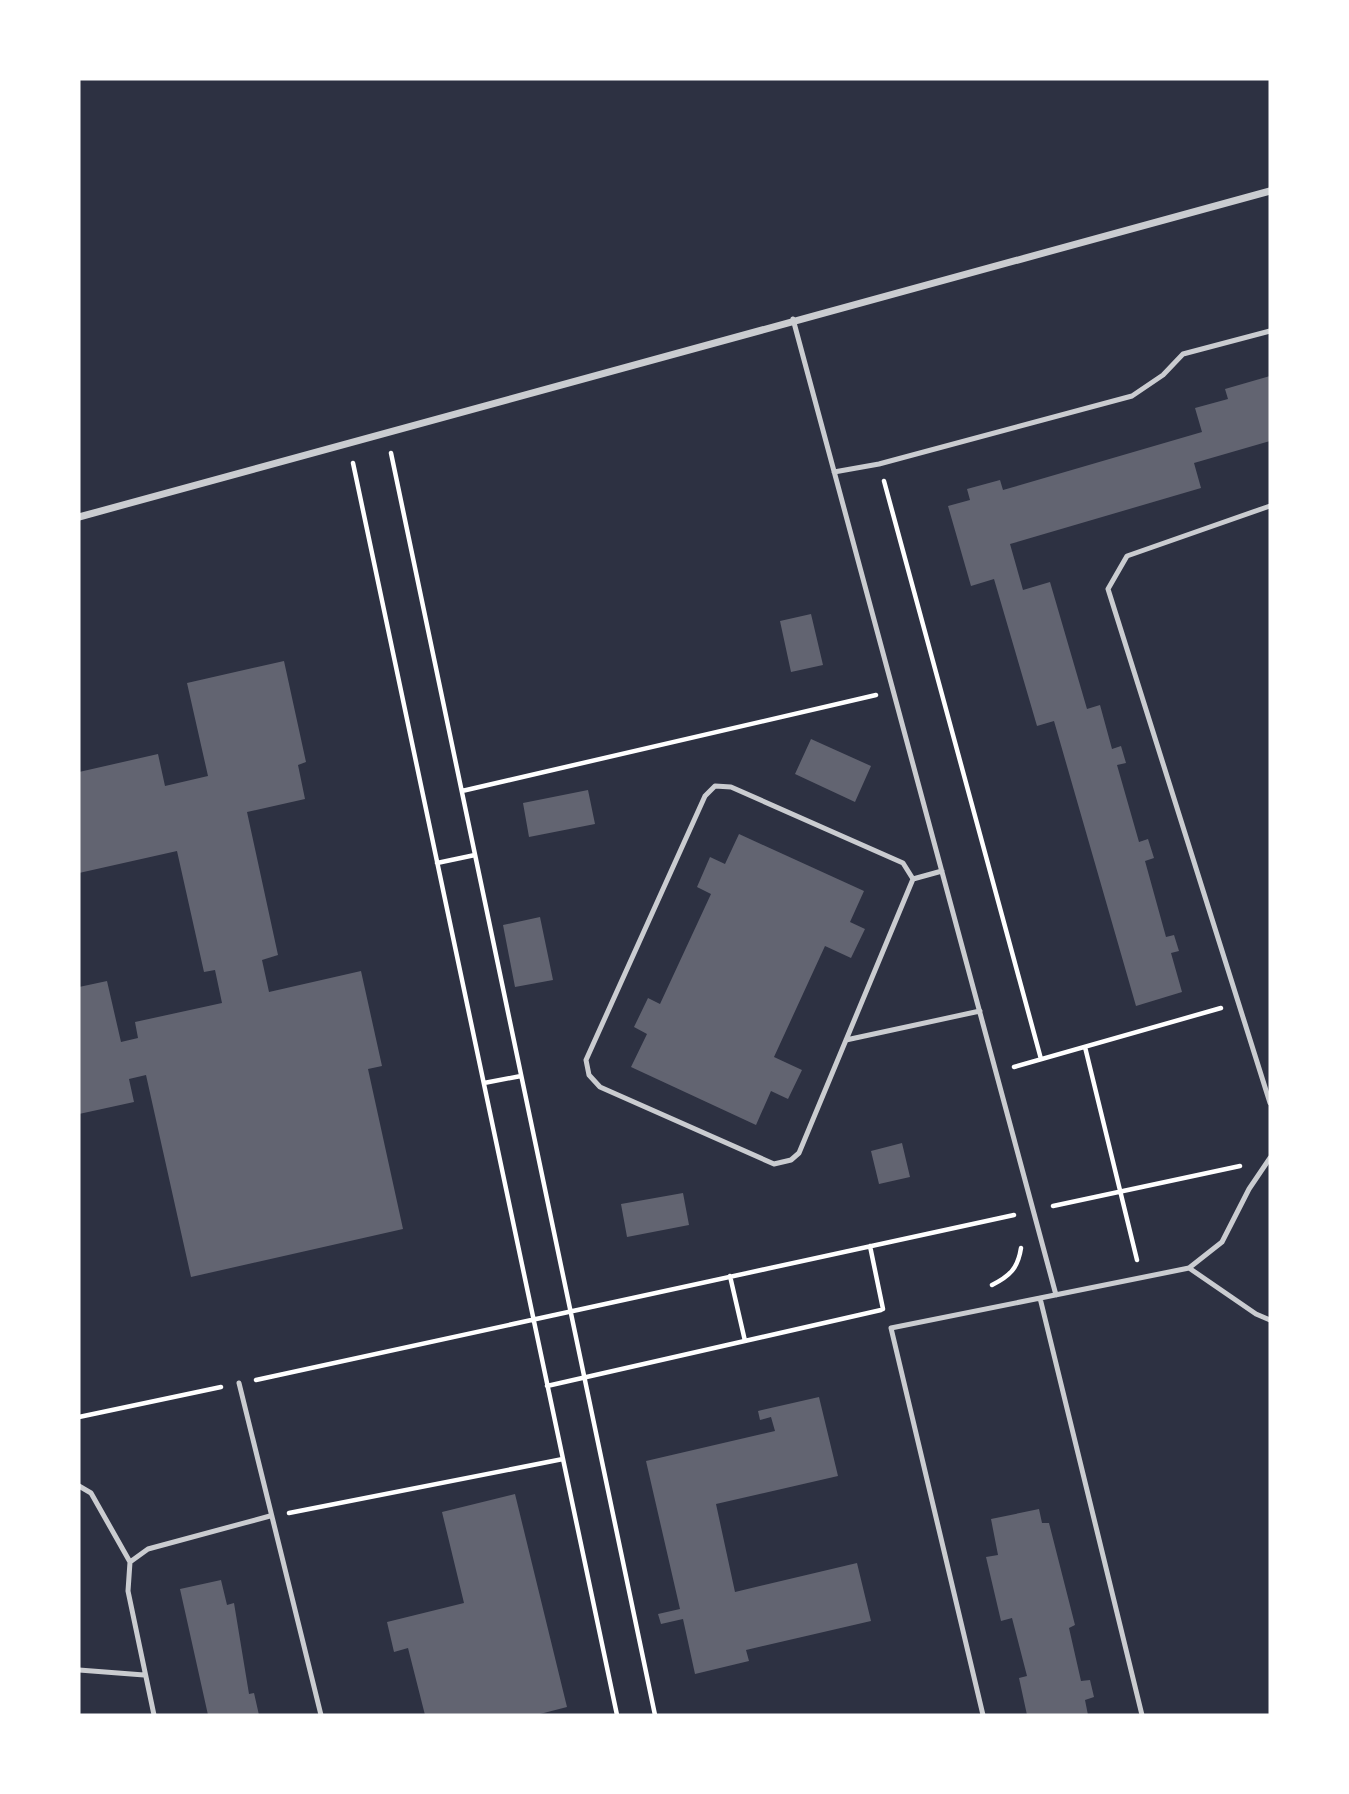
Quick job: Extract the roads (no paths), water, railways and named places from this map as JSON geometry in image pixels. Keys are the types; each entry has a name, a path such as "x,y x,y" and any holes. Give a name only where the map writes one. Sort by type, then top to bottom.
{"street":[{"path":"79,517 793,319 1270,191"}],"lane":[{"path":"793,319 1056,1295"},
{"path":"834,472 879,464 1132,396 1163,375 1183,354 1270,331"},
{"path":"1270,506 1127,556 1108,589 1270,1103"},
{"path":"715,786 732,787 903,863 912,879 799,1153 791,1160 774,1164 600,1087 589,1075 586,1060 705,796 715,786"},
{"path":"912,879 942,871"},
{"path":"846,1040 980,1011"},
{"path":"983,1715 891,1328 1189,1268 1222,1242 1269,1159"},
{"path":"1189,1268 1256,1314 1270,1320"},
{"path":"1040,1298 1142,1715"},
{"path":"239,1383 321,1715"},
{"path":"79,1486 90,1493 130,1562 128,1591 154,1715"},
{"path":"130,1562 148,1549 270,1516"},
{"path":"79,1670 144,1675"}]}
